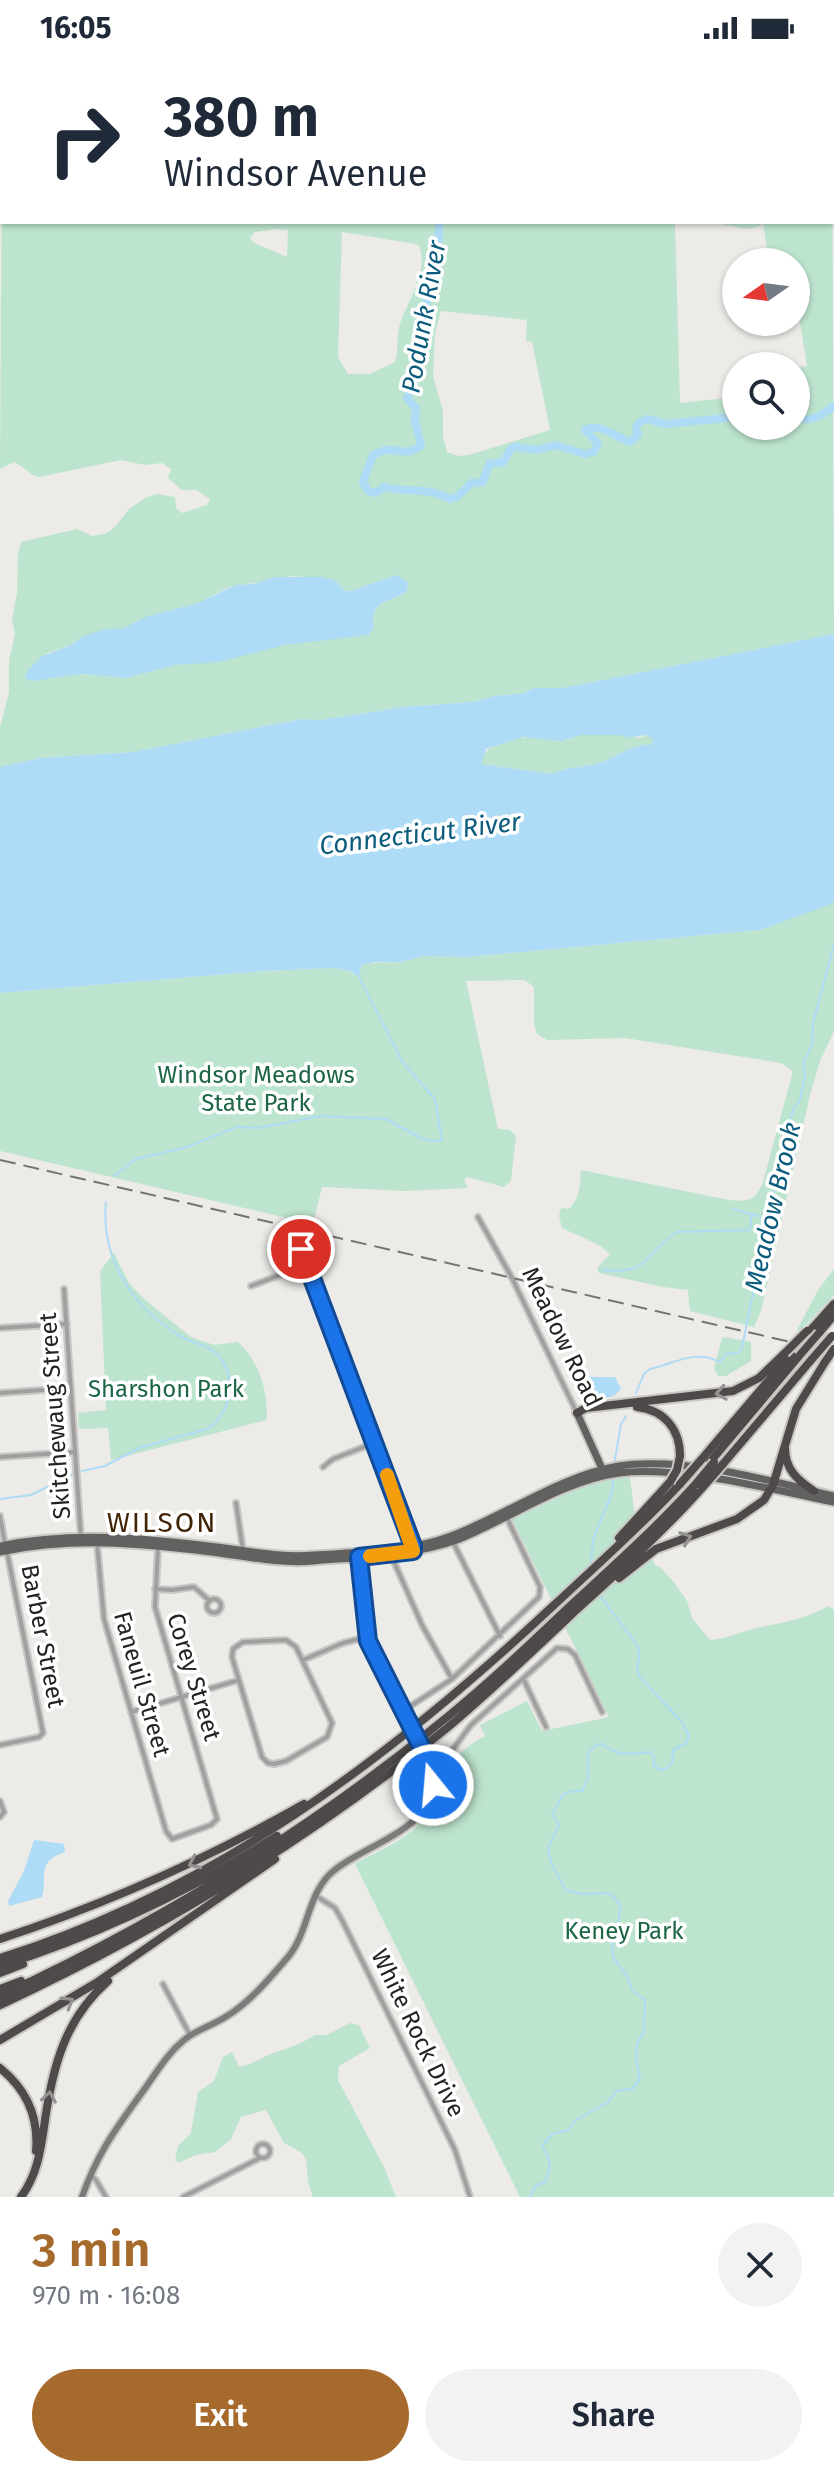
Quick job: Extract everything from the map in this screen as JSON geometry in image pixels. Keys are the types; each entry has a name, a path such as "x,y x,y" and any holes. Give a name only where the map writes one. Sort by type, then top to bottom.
{"highway":[{"path":"821,1333 818,1322 834,1304"},
{"path":"609,1567 691,1486 834,1315"},
{"path":"0,1996 131,1930 250,1860 361,1785 475,1694 691,1486 798,1356 834,1322"},
{"path":"0,2005 144,1932 295,1840 369,1788 445,1729 578,1596 595,1567 609,1567 750,1512 764,1500 772,1486 787,1432 799,1403 834,1349"},
{"path":"577,1413 586,1408 736,1390 798,1356"},
{"path":"0,1958 92,1925 166,1890 256,1841 337,1788 578,1596 597,1591 609,1567 677,1470 679,1441 674,1428 654,1410 634,1407 577,1413"},
{"path":"787,1432 785,1453 789,1467 813,1495"},
{"path":"0,1973 148,1908 217,1872 343,1792 459,1702 578,1596"},
{"path":"0,1938 105,1902 178,1870 337,1788"},
{"path":"0,2040 133,1959 281,1855 295,1840"},
{"path":"0,1989 131,1930"},
{"path":"0,1966 89,1934"},
{"path":"21,2197 38,2165 52,2076 65,2037 88,2000 133,1959"},
{"path":"0,2068 25,2095 36,2129 32,2166 13,2197"}],"main road":[{"name":"Meadow Road","path":"577,1413 610,1471"},
{"path":"158,1543 266,1556 359,1554 413,1548 451,1539 558,1490 610,1471 674,1465 834,1502"},
{"path":"813,1495 834,1496"},
{"path":"3,1548 97,1539 243,1550 266,1556"}],"street":[{"name":"Meadow Road","path":"478,1217 508,1270 577,1413"},
{"path":"301,1242 306,1265 413,1548"},
{"path":"251,1286 306,1265"},
{"name":"Skitchewaug Street","path":"64,1289 81,1539"},
{"path":"0,1328 67,1324"},
{"path":"0,1393 71,1388"},
{"path":"323,1467 333,1459 374,1443"},
{"path":"0,1457 75,1452"},
{"path":"236,1503 243,1550"},
{"path":"403,1711 452,1679 539,1597 540,1587 506,1515"},
{"name":"Barber Street","path":"0,1516 3,1548 42,1735 0,1745"},
{"name":"Faneuil Street","path":"97,1539 102,1611 169,1837"},
{"path":"451,1539 500,1636"},
{"name":"Corey Street","path":"158,1543 155,1607 217,1816 216,1822 176,1838 169,1837"},
{"path":"390,1551 422,1625 452,1679"},
{"path":"82,2197 103,2146 171,2053 190,2035 235,2011 287,1958 299,1940 326,1878 337,1868 402,1831 417,1818 432,1792 433,1772 367,1637 359,1554"},
{"path":"155,1589 194,1587 210,1601"},
{"path":"303,1660 343,1643 367,1637"},
{"path":"286,1640 296,1647 303,1660 329,1714 332,1723 330,1733 280,1764 268,1763 262,1757 232,1657 233,1649 243,1642 286,1640"},
{"path":"433,1772 471,1725 552,1651 562,1648 575,1655 602,1712"},
{"path":"523,1678 546,1727"},
{"path":"131,1712 239,1680"},
{"path":"0,1801 4,1812 0,1817"},
{"name":"White Rock Drive","path":"316,1896 335,1908 343,1922 455,2150 470,2197"},
{"path":"163,1984 190,2035"},
{"path":"183,2197 260,2158"},
{"path":"90,2175 106,2197"}],"green space":[{"path":"1,224 675,224 680,403 722,398 722,440 810,440 810,352 805,352 802,336 810,336 810,248 767,248 763,224 833,224 834,634 563,688 533,688 525,693 472,702 402,707 321,720 302,719 132,752 40,758 0,767 0,728 9,692 9,660 15,634 12,619 21,542 77,529 92,536 104,534 114,528 129,509 157,494 175,497 176,508 182,513 207,505 210,499 196,490 182,490 168,478 171,469 162,463 145,465 121,460 39,477 14,462 0,469","holes":["288,230 287,257 254,243 250,238 255,232","342,232 419,245 419,275 400,324 395,362 370,374 348,374 338,357","441,311 527,320 526,341 532,342 550,430 469,455 458,456 447,452 443,436 443,411 433,376 435,333","396,575 408,582 407,591 378,606 373,618 374,627 230,659 176,665 126,678 80,674 55,676 38,661 47,653 69,646 84,636 124,628 139,620 198,603 229,587 292,576 335,580 345,591"]},
{"path":"724,224 762,224 746,228 725,225"},
{"path":"582,735 638,738 648,735 653,739 651,745 632,748 602,762 552,774 481,764 488,750 512,739 560,741"},
{"name":"Windsor Meadows State Park","path":"834,902 834,1031 820,1061 810,1095 761,1311 754,1327 690,1311 688,1290 599,1273 597,1268 610,1254 599,1245 562,1228 559,1216 561,1208 569,1209 575,1201 581,1170 729,1200 750,1199 763,1182 793,1071 781,1063 625,1038 547,1040 537,1034 534,987 525,980 466,981 498,1129 510,1130 516,1136 511,1181 504,1187 467,1177 464,1180 468,1188 405,1191 322,1187 313,1224 0,1151 0,993 264,971 333,968 351,971 354,975 365,963 402,962 423,956 468,957 760,930"},
{"name":"Sharshon Park","path":"114,1253 129,1283 191,1337 214,1345 238,1342 252,1359 261,1378 267,1420 111,1460 108,1428 79,1429 78,1413 106,1410 100,1271"},
{"path":"834,1269 834,1295 801,1330 797,1330 818,1290"},
{"path":"722,1338 751,1342 751,1361 726,1376 718,1376 714,1369"},
{"name":"Keney Park","path":"630,1477 636,1525 655,1565 673,1581 687,1601 692,1618 710,1640 796,1619 829,1606 834,1610 834,2197 520,2197 355,1864 401,1839 417,1826 431,1807 453,1763 471,1744 485,1736 480,1725 527,1701 542,1731 609,1717 512,1519 594,1481"},
{"path":"350,2023 359,2025 370,2048 339,2066 338,2080 384,2167 396,2197 313,2197 306,2159 302,2153 284,2143 266,2110 241,2117 231,2139 215,2152 175,2161 178,2146 191,2133 198,2092 214,2081 223,2057 232,2052 239,2067 244,2066 315,2035 327,2035"}],"water":[{"path":"396,575 408,582 407,591 378,606 373,618 374,627 369,635 285,645 219,662 176,665 126,678 81,674 32,681 25,678 28,670 42,656 69,646 84,636 101,630 124,628 145,617 198,603 235,585 275,577 322,577 335,580 345,591 351,591"},
{"name":"Connecticut River","path":"834,634 834,902 760,930 468,957 423,956 402,962 362,965 359,974 355,975 351,971 333,968 264,971 0,993 0,767 40,758 132,752 302,719 321,720 402,707 472,702 525,693 533,688 563,688","holes":["582,735 622,735 627,738 647,735 653,740 651,745 632,748 602,762 552,774 481,764 486,749 524,737 561,741"]},
{"path":"586,1377 615,1377 621,1389 614,1396 583,1403 575,1382"},
{"path":"34,1840 64,1844 65,1852 46,1865 42,1897 9,1906 8,1901 24,1871"}],"waterway":[{"name":"Podunk River","path":"566,56 572,56"},
{"name":"Podunk River","path":"439,224 438,259 432,262 434,282 426,294 427,307 420,315 414,354 414,381 407,398 416,408 415,421 421,446 411,451 387,450 373,455 363,482 368,491 376,493 384,487 434,493 450,499 458,496 471,483 483,482 489,464 503,462 515,447 537,450 555,445 585,454 594,452 598,443 585,430 590,428 602,429 630,442 638,435 636,428 639,423 647,419 667,424 722,418"},
{"name":"Podunk River","path":"810,419 834,406"},
{"name":"Meadow Brook","path":"636,1393 644,1374 650,1369 694,1357 720,1362 726,1354 738,1353 742,1348 781,1153 793,1110 800,1100 805,1075 803,1063 812,1045 813,1023 834,945"},
{"path":"114,1176 136,1159 184,1148 237,1127 258,1128 320,1116 386,1119 421,1138 442,1140 435,1099 403,1063 357,973"},
{"path":"82,1471 105,1466 139,1448 207,1429 222,1414 230,1383 224,1363 217,1354 166,1326 150,1313 124,1281 109,1244 106,1202"},
{"path":"733,1209 751,1214"},
{"path":"602,1270 618,1271 638,1266 677,1232 750,1230 752,1214 764,1218"},
{"name":"Meadow Brook","path":"614,1465 621,1424 626,1416"},
{"path":"0,1499 31,1495 73,1474"},
{"name":"Meadow Brook","path":"592,1568 593,1541 613,1488 614,1475"},
{"name":"Meadow Brook","path":"530,2197 536,2185 544,2183 548,2173 549,2159 542,2146 552,2134 568,2130 576,2120 608,2102 617,2091 632,2089 640,2080 637,2044 644,2031 645,2000 632,1990 627,1976 613,1957 612,1940 618,1930 620,1904 609,1893 582,1894 566,1890 551,1863 548,1848 559,1825 552,1814 565,1793 582,1791 588,1778 588,1753 596,1745 602,1744 625,1754 650,1752 654,1757 654,1767 663,1770 672,1764 673,1750 686,1743 689,1736 682,1722 639,1676 638,1646 598,1593"}],"railway":[{"path":"0,1160 834,1352"}],"slow traffic":[{"path":"370,1556 413,1551 387,1475"}],"district":[{"name":"WILSON","path":"162,1522"}],"route":[{"path":"301,1249 413,1546 413,1551 359,1557 366,1634 431,1766 433,1785"}]}
